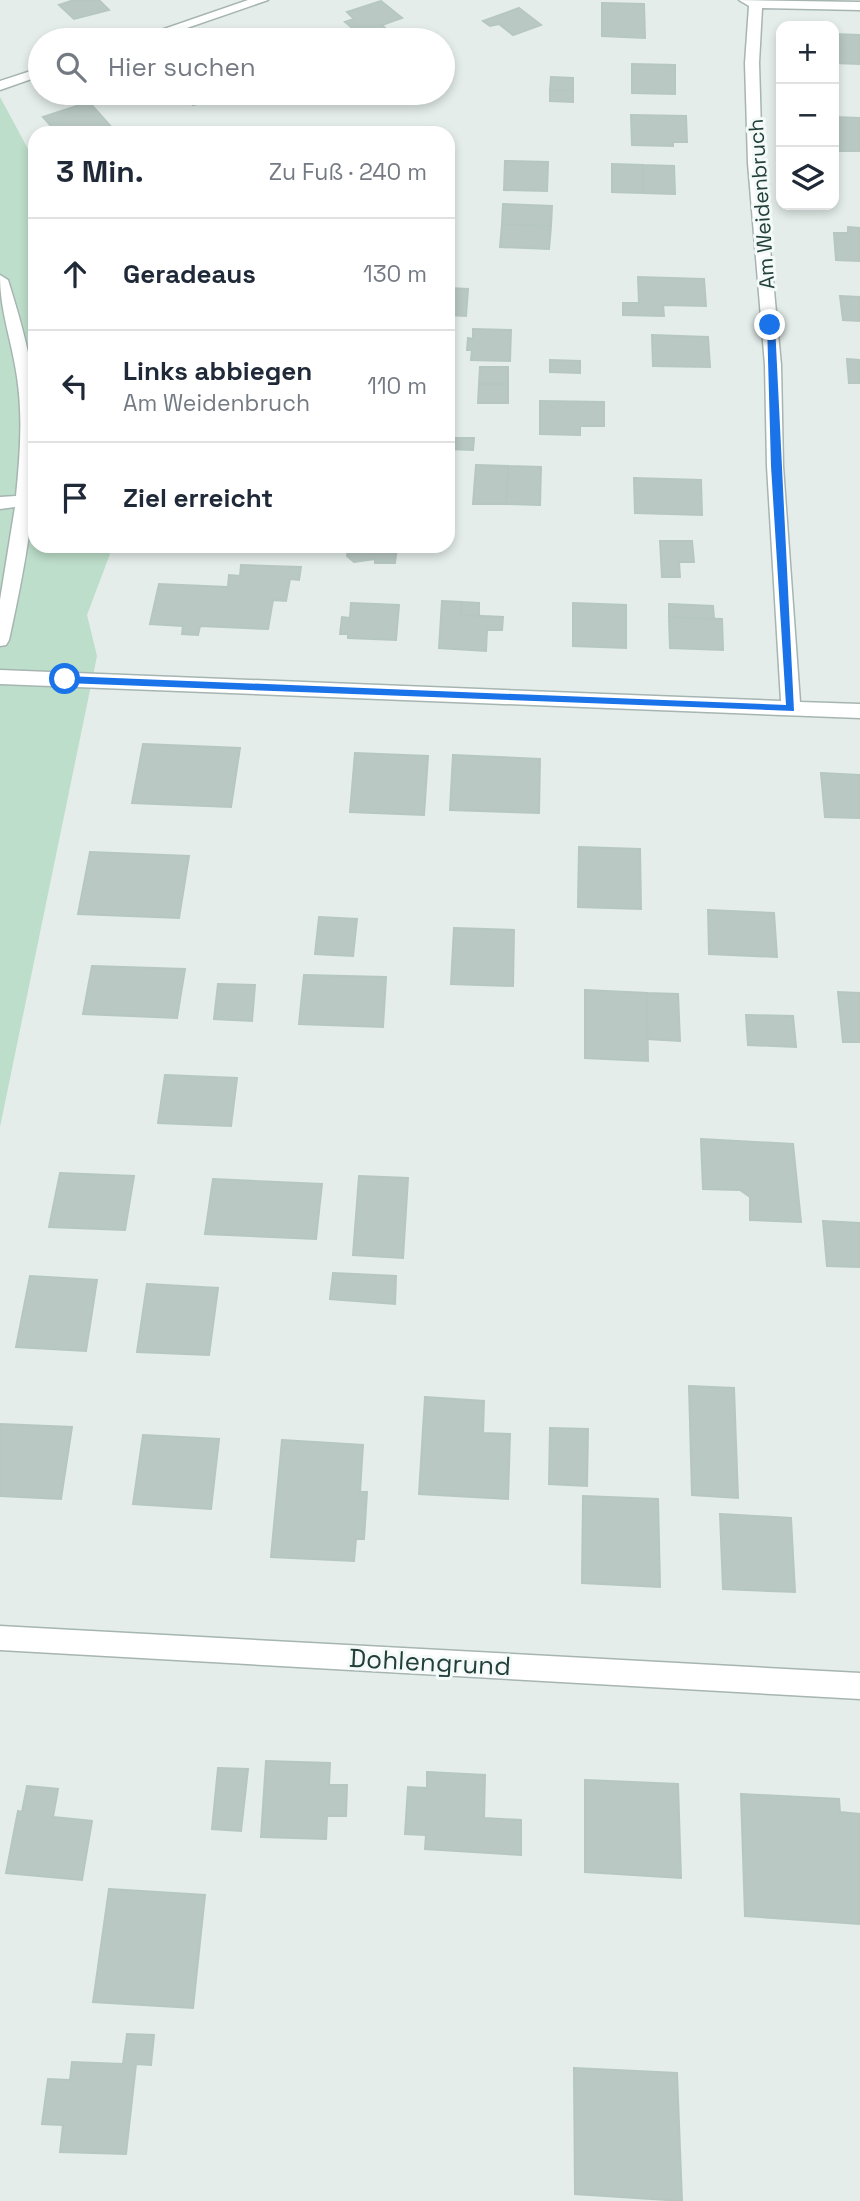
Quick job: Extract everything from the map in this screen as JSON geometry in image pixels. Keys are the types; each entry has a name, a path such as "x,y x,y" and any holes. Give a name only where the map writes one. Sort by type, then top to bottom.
{"street":[{"path":"176,28 261,0"},
{"path":"751,2 860,6"},
{"name":"Am Weidenbruch","path":"751,2 755,163 771,338 775,466 791,709"},
{"path":"0,86 28,76"},
{"path":"0,280 15,329 28,412 15,578 0,640"},
{"path":"0,503 23,501"},
{"path":"0,677 860,711"},
{"name":"Dohlengrund","path":"0,1638 860,1686"}],"green space":[{"path":"0,97 28,149 28,553 110,553 87,615 97,656 0,1127"}],"building":[{"path":"74,0 99,0 109,10 74,19 59,5"},
{"path":"381,1 402,18 382,25 385,28 352,28 345,22 354,19 347,12"},
{"path":"602,3 644,4 645,38 602,36"},
{"path":"519,8 541,25 513,35 499,24 490,26 483,21"},
{"path":"839,34 860,35 860,64 839,63"},
{"path":"632,64 675,65 675,94 632,93"},
{"path":"551,77 573,78 573,90 550,90"},
{"path":"550,90 573,90 573,102 550,101"},
{"path":"80,105 92,105 110,126 51,126 43,117"},
{"path":"631,115 686,116 687,142 673,142 673,146 632,145"},
{"path":"839,117 860,118 860,151 839,151"},
{"path":"505,161 548,162 547,191 504,190"},
{"path":"612,164 643,165 643,193 612,192"},
{"path":"643,165 674,166 675,194 643,193"},
{"path":"503,204 552,206 551,226 502,224"},
{"path":"502,224 551,226 549,249 500,247"},
{"path":"848,227 860,228 860,261 836,260 834,233 848,233"},
{"path":"638,277 704,279 706,306 663,305 664,316 623,315 623,303 639,303"},
{"path":"455,288 468,289 466,316 455,315"},
{"path":"840,296 860,297 860,321 843,320"},
{"path":"473,329 511,330 510,361 471,360 472,350 467,350 468,338 473,339"},
{"path":"652,335 708,337 710,367 653,366"},
{"path":"847,359 860,360 860,383 849,383"},
{"path":"550,360 580,361 580,373 550,372"},
{"path":"480,367 508,367 508,384 479,384"},
{"path":"479,384 508,384 508,403 478,403"},
{"path":"540,401 604,402 604,426 580,426 580,435 540,434"},
{"path":"455,438 474,438 473,450 455,449"},
{"path":"476,465 508,466 506,504 473,504"},
{"path":"508,466 541,467 540,505 506,504"},
{"path":"634,478 701,480 702,515 635,513"},
{"path":"660,541 692,541 694,562 679,562 680,577 662,577"},
{"path":"347,553 396,553 395,563 375,563 375,559 354,562"},
{"path":"241,565 301,567 299,580 290,579 286,601 273,600 268,629 200,626 198,635 182,634 183,626 150,624 159,584 228,587 229,575 240,576"},
{"path":"442,601 462,602 461,615 503,617 502,630 487,630 486,651 439,648"},
{"path":"462,602 479,603 479,616 461,615"},
{"path":"351,603 399,605 396,640 348,638 348,634 340,634 342,617 350,618"},
{"path":"573,603 626,605 626,648 573,646"},
{"path":"669,604 713,606 714,619 669,617"},
{"path":"669,617 722,619 723,650 670,648"},
{"path":"143,744 240,748 231,807 132,803"},
{"path":"355,753 428,756 424,815 350,812"},
{"path":"453,755 540,759 539,813 450,810"},
{"path":"821,773 860,775 860,818 825,817"},
{"path":"579,847 640,849 641,909 578,907"},
{"path":"90,852 189,856 179,918 78,914"},
{"path":"708,910 774,913 777,957 709,954"},
{"path":"319,917 357,919 353,956 315,954"},
{"path":"454,928 514,930 513,986 451,984"},
{"path":"92,966 185,969 177,1018 83,1014"},
{"path":"304,975 386,977 383,1027 299,1024"},
{"path":"218,984 255,985 252,1021 214,1019"},
{"path":"585,990 647,993 648,1061 585,1058"},
{"path":"838,992 860,993 860,1042 843,1042"},
{"path":"647,993 678,994 680,1041 647,1039"},
{"path":"746,1015 793,1016 796,1047 748,1045"},
{"path":"165,1075 237,1078 231,1126 158,1123"},
{"path":"701,1139 793,1144 801,1222 750,1220 750,1197 740,1190 703,1189"},
{"path":"60,1173 134,1176 125,1230 49,1227"},
{"path":"359,1176 408,1178 403,1258 353,1255"},
{"path":"213,1179 322,1184 316,1239 205,1234"},
{"path":"823,1221 860,1223 860,1267 827,1266"},
{"path":"333,1273 396,1276 395,1304 330,1299"},
{"path":"30,1276 97,1280 86,1351 16,1347"},
{"path":"147,1284 218,1288 209,1355 137,1352"},
{"path":"689,1386 734,1388 738,1498 692,1495"},
{"path":"425,1397 484,1401 483,1433 510,1434 508,1499 419,1494"},
{"path":"0,1424 72,1427 61,1499 0,1496"},
{"path":"550,1428 588,1429 587,1486 549,1484"},
{"path":"143,1435 219,1439 211,1509 133,1504"},
{"path":"282,1440 363,1445 360,1492 367,1492 364,1539 356,1539 354,1561 271,1557"},
{"path":"583,1496 658,1499 660,1587 582,1583"},
{"path":"720,1514 791,1518 795,1592 723,1589"},
{"path":"266,1761 330,1763 329,1785 347,1785 346,1816 327,1816 326,1839 261,1837"},
{"path":"218,1768 248,1769 241,1831 212,1829"},
{"path":"427,1772 485,1775 484,1818 521,1820 521,1855 425,1849 426,1835 405,1834 408,1787 427,1788"},
{"path":"585,1780 678,1784 681,1878 585,1872"},
{"path":"27,1786 58,1789 53,1817 92,1821 82,1880 6,1873 18,1811 22,1812"},
{"path":"741,1794 839,1799 840,1812 860,1814 860,1924 745,1916"},
{"path":"109,1889 205,1895 193,2008 93,2002"},
{"path":"127,2034 154,2035 151,2065 136,2064 126,2154 60,2152 63,2125 42,2124 48,2079 70,2080 72,2062 123,2064"},
{"path":"574,2068 677,2073 682,2201 575,2194"}],"route":[{"path":"65,679 791,709 775,466 770,325"}]}
